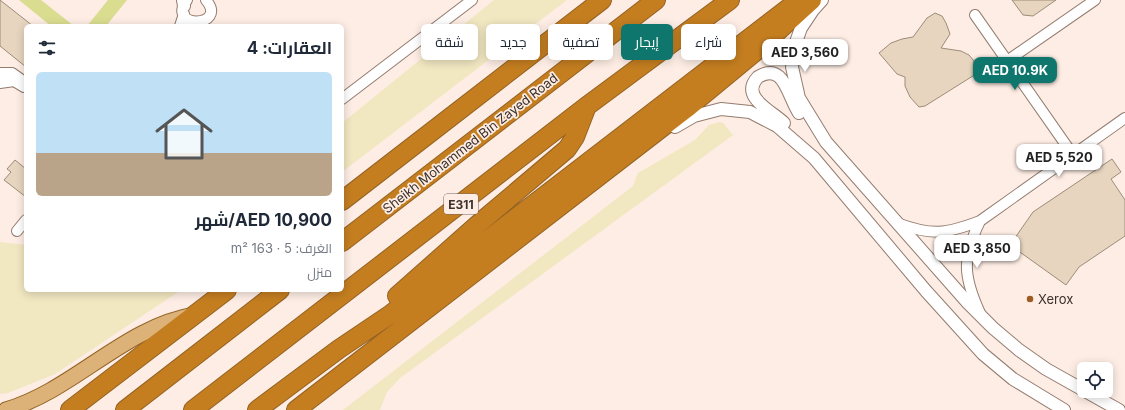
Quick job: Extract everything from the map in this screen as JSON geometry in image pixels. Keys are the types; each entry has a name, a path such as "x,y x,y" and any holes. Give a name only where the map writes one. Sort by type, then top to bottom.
{"highway":[{"path":"344,199 602,0"},
{"name":"Sheikh Mohammed Bin Zayed Road","path":"344,240 656,0"},
{"name":"E311","path":"193,410 587,106 730,0"},
{"path":"258,410 338,349 391,314 799,0"},
{"path":"296,410 721,81 812,0"},
{"path":"338,349 476,226 567,149 575,137 587,106"},
{"path":"70,410 224,292"},
{"path":"125,410 277,292"}],"main road":[{"path":"6,410 34,399 54,388 156,325 196,314"}],"street":[{"path":"206,0 213,24"},
{"path":"185,5 187,18 196,24 206,19 215,0"},
{"path":"344,97 472,0"},
{"path":"822,0 801,28 795,45 792,67 799,98 826,142 981,316 1019,350 1046,369 1119,410"},
{"path":"1007,61 1095,0"},
{"path":"180,24 185,5"},
{"path":"975,15 1073,155"},
{"path":"0,73 12,73 24,82"},
{"path":"826,142 812,131 800,115 789,98 782,79 770,73 758,77 752,88 755,99 786,125 803,143 809,153 969,341 1013,379 1064,410"},
{"path":"0,82 14,81 24,87"},
{"path":"628,154 649,148 680,123 694,116 712,110 731,108 750,112 769,120 809,153"},
{"path":"897,223 923,232 940,233 958,230 980,221 1125,118"},
{"path":"980,221 968,249 966,265 969,289 981,316"},
{"path":"17,231 24,222"}],"green space":[{"path":"19,0 41,0 71,24 49,24"},
{"path":"108,0 127,0 108,24 89,24"}],"sand":[{"path":"494,0 567,0 536,24 486,24 486,60 489,60 344,170 344,121 421,59 478,60 478,24 464,24"},
{"path":"719,122 723,123 733,135 400,378 387,392 380,410 343,410 633,186 638,173 695,140 709,125"},
{"path":"0,242 24,245 24,292 178,292 55,374 8,393 0,394"}],"building":[{"path":"0,0 30,24 24,24 24,65 0,46"},
{"path":"1012,0 1056,0 1033,16 1023,15"},
{"path":"935,13 942,16 950,34 941,48 961,51 969,55 974,61 976,74 925,106 919,107 910,97 905,86 905,77 897,74 879,53 891,43 913,37 927,18"},
{"name":"Xerox","path":"1112,159 1121,172 1111,179 1125,200 1125,236 1079,267 1066,285 1010,245 1033,212"},
{"path":"15,160 24,167 24,195 4,180 11,172 7,169"}],"place":[{"name":"Xerox","path":"1030,299"}]}
